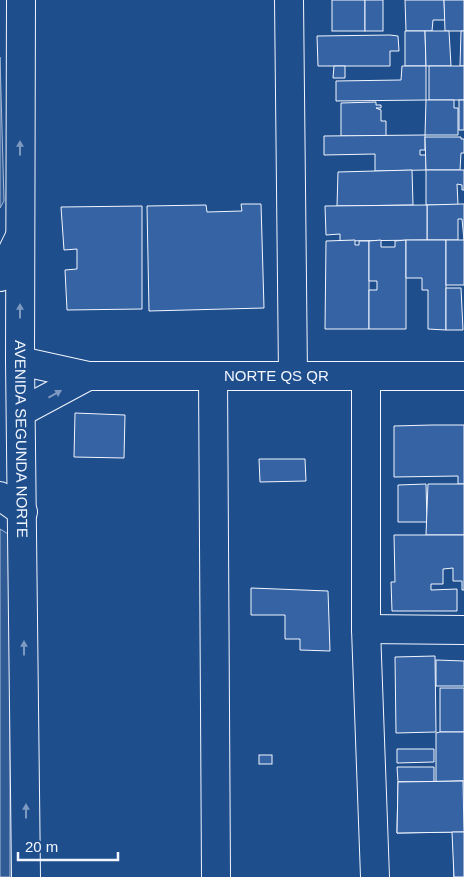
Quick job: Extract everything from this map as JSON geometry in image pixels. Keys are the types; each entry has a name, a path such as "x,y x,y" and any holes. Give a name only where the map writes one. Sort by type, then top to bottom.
{"street":[{"name":"AVENIDA SEGUNDA NORTE","path":"21,0 20,361 26,877"},
{"path":"289,0 293,375"},
{"path":"0,276 20,236"},
{"name":"NORTE QS QR","path":"20,361 88,376 464,376"},
{"name":"NORTE QS QR","path":"22,412 88,376"},
{"path":"213,376 216,877"},
{"path":"366,377 366,629 375,877"},
{"path":"0,496 23,512"},
{"path":"366,629 464,630"}],"shaded area":[{"path":"0,57 4,201 0,208"},
{"path":"0,529 10,535 10,877 0,877"}],"building":[{"path":"332,0 365,0 365,31 332,31"},
{"path":"365,0 383,0 383,31 365,31"},
{"path":"405,0 444,0 445,20 433,20 432,31 406,31"},
{"path":"444,0 464,0 464,31 445,31"},
{"path":"405,31 425,31 426,66 405,66"},
{"path":"425,31 449,31 451,66 426,66"},
{"path":"461,31 464,31 464,66 460,66"},
{"path":"317,36 398,36 399,51 390,51 390,66 318,66"},
{"path":"334,66 345,66 345,78 333,78"},
{"path":"402,66 426,66 426,100 336,101 336,81 401,80"},
{"path":"429,66 464,66 464,100 429,100"},
{"path":"426,100 454,100 454,108 458,108 458,135 425,135"},
{"path":"459,100 464,100 464,130 459,130"},
{"path":"376,102 376,105 381,105 381,108 376,108 381,110 381,121 386,121 386,136 341,136 341,103"},
{"path":"425,135 425,150 420,150 420,155 426,155 426,170 375,171 375,154 324,155 324,136"},
{"path":"425,137 461,137 461,139 464,139 464,153 461,153 460,170 426,170"},
{"path":"412,170 413,205 337,206 338,172"},
{"path":"426,170 464,170 464,190 462,190 462,185 457,184 458,205 426,205"},
{"path":"241,204 261,204 264,308 149,311 147,206 206,205 207,212 242,211"},
{"path":"464,204 464,240 462,219 458,219 458,240 427,240 427,205"},
{"path":"427,205 427,240 340,241 340,234 326,235 325,206"},
{"path":"142,206 142,309 67,310 65,270 77,269 77,249 64,250 61,207"},
{"path":"355,240 355,245 359,245 359,241 369,241 369,329 325,329 326,241"},
{"path":"381,240 381,247 395,247 395,241 406,240 406,329 369,329 369,290 377,290 377,281 369,281 369,241"},
{"path":"406,240 446,240 446,330 428,329 428,290 422,290 422,278 406,278"},
{"path":"446,240 464,240 464,285 446,285"},
{"path":"446,288 461,288 463,330 446,330"},
{"path":"75,413 125,415 124,458 74,457"},
{"path":"464,425 464,484 458,484 458,476 394,477 394,426"},
{"path":"259,459 305,459 306,481 260,482"},
{"path":"426,484 427,522 398,522 398,485"},
{"path":"428,484 464,484 464,535 426,535"},
{"path":"394,535 464,535 464,590 462,590 462,581 453,581 453,568 443,569 443,584 431,584 431,590 457,589 457,611 392,611 391,582 395,582"},
{"path":"251,588 328,591 330,651 300,650 300,639 285,639 285,615 251,615"},
{"path":"435,656 436,732 396,733 395,657"},
{"path":"436,660 464,661 464,686 436,686"},
{"path":"440,688 464,688 464,732 440,732"},
{"path":"464,732 464,781 436,782 436,733"},
{"path":"397,749 434,749 434,762 397,763"},
{"path":"259,755 272,755 272,764 259,764"},
{"path":"397,767 434,767 434,782 398,782"},
{"path":"463,781 464,877 454,877 453,832 397,833 398,782"},
{"path":"463,781 464,832 397,833 398,782"},
{"path":"452,832 464,832 464,877 454,877"}]}
